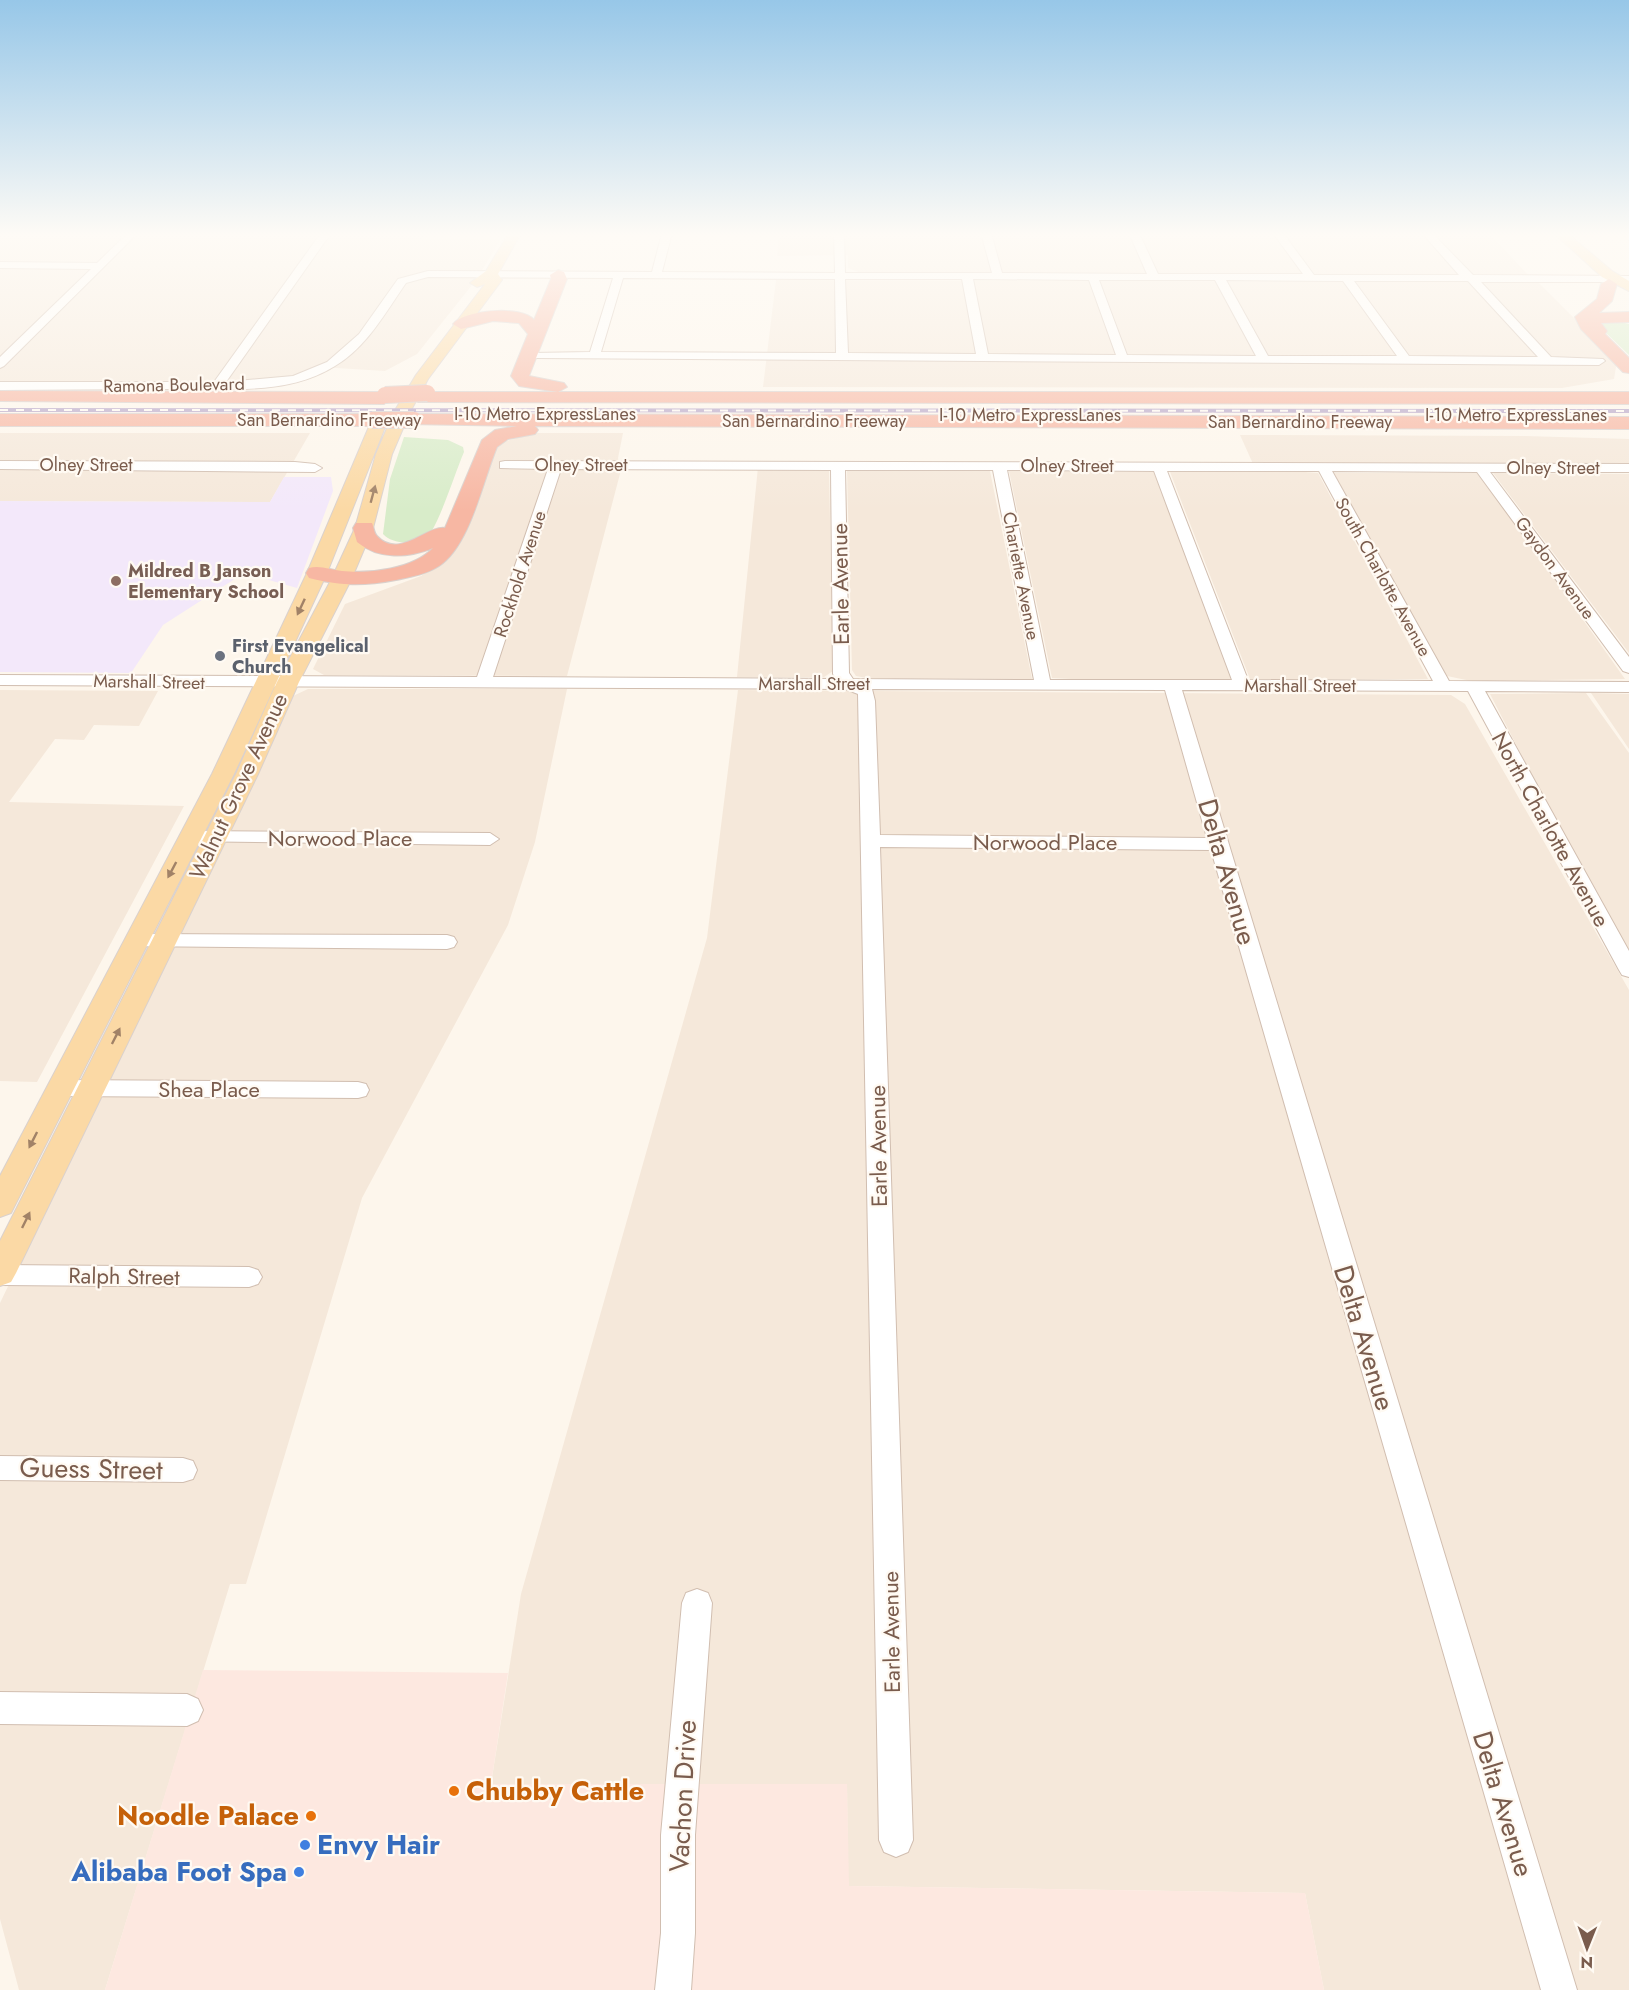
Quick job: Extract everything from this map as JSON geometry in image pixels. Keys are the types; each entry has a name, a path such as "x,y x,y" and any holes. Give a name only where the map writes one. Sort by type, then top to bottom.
{"highway":[{"path":"529,326 531,330"},
{"path":"377,409 418,410 507,383 533,326"},
{"path":"540,326 520,376 525,382 558,387 768,393 843,399"},
{"path":"1588,326 1629,368"},
{"path":"1595,326 1629,362"},
{"path":"1532,398 1617,387 1629,380"},
{"path":"1604,389 1629,389"},
{"name":"San Bernardino Freeway","path":"0,396 377,409"},
{"name":"San Bernardino Freeway","path":"418,410 843,399 1629,398"},
{"name":"I-10 Metro ExpressLanes","path":"0,405 418,410 1629,415"},
{"name":"I-10 Metro ExpressLanes","path":"418,410 1629,406"},
{"name":"San Bernardino Freeway","path":"0,420 210,421 377,409"},
{"name":"I-10 Metro ExpressLanes","path":"0,413 377,409"},
{"path":"317,573 343,574 397,567 416,562 430,553 442,533 478,452 477,444 456,434 418,410"},
{"name":"San Bernardino Freeway","path":"418,410 661,422 1629,423"},
{"path":"343,574 364,579 404,571 433,561 442,552 486,449 493,438 527,430 661,422"},
{"path":"1433,423 1501,430 1629,434"},
{"path":"364,528 365,537 373,546 394,549 428,544 442,533"}],"main road":[{"name":"Walnut Grove Avenue","path":"0,1274 215,838 277,682 317,573 383,412 403,378 443,326"},
{"name":"Walnut Grove Avenue","path":"0,1205 189,837 277,682 343,574 364,528 384,454 402,412 420,378 460,326"}],"street":[{"path":"0,364 39,326"},
{"path":"219,385 261,326"},
{"name":"Ramona Boulevard","path":"0,386 268,383 320,371 363,338 371,326"},
{"path":"594,356 603,326"},
{"path":"841,326 842,357"},
{"path":"976,326 983,358"},
{"path":"1111,326 1123,358"},
{"path":"1246,326 1264,359"},
{"path":"1381,326 1406,360"},
{"path":"1515,326 1547,360"},
{"path":"536,355 1599,361"},
{"name":"Olney Street","path":"506,465 1629,468"},
{"name":"Rockhold Avenue","path":"483,682 556,465"},
{"name":"Olney Street","path":"3,469 295,466 315,468"},
{"name":"Earle Avenue","path":"838,466 841,674 849,684 866,692 872,841 882,1353 896,1840"},
{"name":"Chariette Avenue","path":"999,466 1043,685"},
{"path":"1159,467 1242,686"},
{"name":"South Charlotte Avenue","path":"1323,467 1444,687"},
{"name":"Gaydon Avenue","path":"1481,468 1629,668"},
{"name":"Marshall Street","path":"0,680 1629,687"},
{"name":"Delta Avenue","path":"1172,685 1335,1242 1559,1990"},
{"name":"North Charlotte Avenue","path":"1474,687 1629,970"},
{"name":"Norwood Place","path":"189,837 490,839"},
{"name":"Norwood Place","path":"872,841 1219,843"},
{"path":"135,941 447,942"},
{"name":"Shea Place","path":"60,1088 358,1090"},
{"name":"Ralph Street","path":"0,1274 249,1277"},
{"name":"Guess Street","path":"0,1468 183,1470"},
{"name":"Vachon Drive","path":"673,1990 678,1933 678,1835 697,1603"},
{"path":"0,1707 187,1710"}],"shaded area":[{"path":"0,326 439,326 417,354 385,371 320,367 289,377 258,381 0,382"},
{"path":"770,326 1582,326 1617,361 1614,379 1562,388 763,387"},
{"path":"0,433 310,433 270,502 0,501"},
{"path":"535,433 623,433 618,458 621,470 567,676 324,675 313,669 345,604 421,576 452,555 495,444"},
{"path":"1240,435 1525,436 1629,439 1629,467 1254,466"},
{"path":"758,467 829,471 833,671 824,677 737,677"},
{"path":"1253,468 1318,473 1428,679 1250,679 1170,472"},
{"path":"847,471 990,471 1032,679 867,678 856,676 852,670"},
{"path":"1009,471 1155,472 1234,684 1169,684 1052,678"},
{"path":"1332,473 1479,473 1625,679 1471,681 1447,676"},
{"path":"1493,473 1629,474 1629,653"},
{"name":"Mildred B Janson Elementary School","path":"284,477 331,477 333,491 297,588 244,573 163,625 131,673 0,672 0,501 270,502"},
{"path":"308,689 567,689 535,842 508,925 362,1198 246,1584 230,1584 105,1990 19,1990 0,1919 0,1303 293,696"},
{"path":"0,690 158,691 139,726 94,725 84,740 55,739 9,802 184,806 37,1082 0,1081"},
{"path":"738,690 1451,695 1465,704 1629,990 1629,1990 1324,1990 1305,1893 848,1886 847,1784 491,1784 521,1594 707,938"},
{"path":"1586,693 1629,753 1629,963 1490,694"},
{"path":"1591,693 1629,694 1629,749"},
{"path":"203,1670 508,1673 491,1784 847,1784 849,1886 1305,1893 1324,1990 105,1990"}],"green space":[{"path":"1629,326 1629,355 1600,327"},
{"path":"404,437 448,440 463,447 464,452 435,525 427,536 414,542 394,541 383,534 390,479"}],"railway":[{"path":"0,410 1629,411"}],"place":[{"name":"Mildred B Janson Elementary School","path":"116,581"},
{"name":"First Evangelical Church","path":"220,656"},
{"name":"Chubby Cattle","path":"454,1791"},
{"name":"Noodle Palace","path":"311,1816"},
{"name":"Envy Hair","path":"305,1845"},
{"name":"Alibaba Foot Spa","path":"299,1872"}]}
